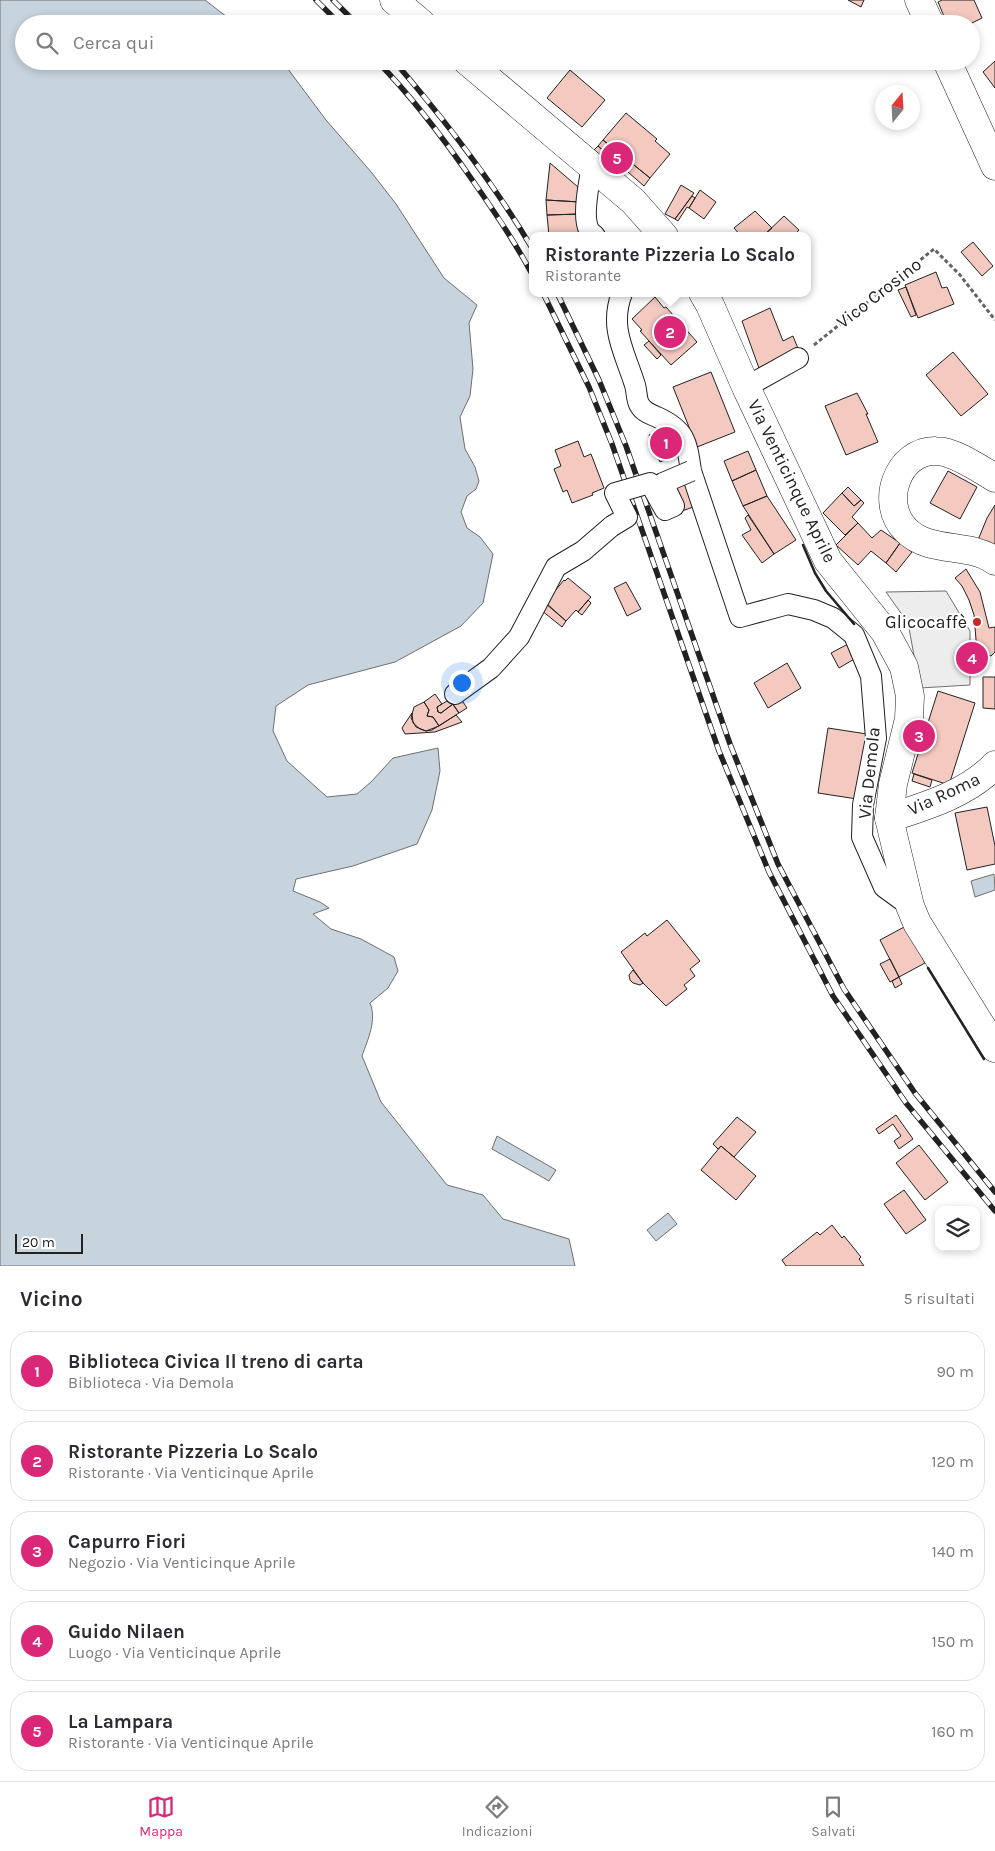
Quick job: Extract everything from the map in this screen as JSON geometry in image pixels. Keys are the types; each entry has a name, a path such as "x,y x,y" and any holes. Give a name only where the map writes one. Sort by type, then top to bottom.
{"main road":[{"path":"394,0 412,15"},
{"path":"919,0 926,15"},
{"path":"478,70 633,201 660,232"},
{"path":"951,70 995,166"},
{"name":"Via Venticinque Aprile","path":"706,297 746,387 828,561 885,632 904,666 910,696 910,719 893,784 889,818 910,906 917,922 995,1048"},
{"path":"995,478 950,454 937,451 924,452 905,463 899,472 893,497 898,521 906,531 930,543 984,555 995,562"},
{"name":"Via Roma","path":"889,818 933,803 976,782 995,766"}],"street":[{"path":"591,232 589,230 587,214 587,195 592,167"},
{"path":"455,694 491,668 519,637 556,567 583,551 612,526 627,517 615,494 650,483 665,510 674,506 663,483 691,472 688,448 680,431 646,413 638,404 635,383 622,351 616,325 620,297"},
{"path":"746,387 798,358"},
{"name":"Via Demola","path":"691,472 740,617 788,604 814,610 832,618 854,635 871,676 876,738 863,806 862,837 884,887 910,906"}],"path":[{"name":"Vico Crosino","path":"798,358 934,249 960,275 995,320"}],"shaded area":[{"path":"0,0 205,0 224,15 15,15 15,70 289,70 326,120 396,204 444,278 477,305 469,323 473,369 470,396 460,417 465,449 475,467 479,481 476,489 467,496 461,512 467,528 480,537 493,554 483,603 461,626 395,662 308,685 276,706 273,731 287,761 327,797 357,794 393,758 438,748 440,771 432,810 417,844 353,866 296,879 293,891 320,902 329,908 313,914 331,929 361,939 394,957 398,971 388,988 370,1003 373,1016 372,1023 362,1056 381,1102 447,1185 483,1195 503,1219 569,1239 575,1266 0,1266"},
{"path":"946,591 970,631 970,685 920,688 908,623 886,592"},
{"path":"994,874 995,890 975,897 971,881"},
{"path":"497,1136 556,1170 549,1181 492,1149"},
{"path":"668,1213 677,1224 656,1241 647,1230"}],"building":[{"path":"848,0 864,0 861,7"},
{"path":"942,0 974,0 982,18 980,19 980,15 943,15 938,2"},
{"path":"995,61 995,88 983,72"},
{"path":"570,70 605,100 582,127 547,98"},
{"path":"626,113 657,139 655,141 670,154 650,178 603,140"},
{"path":"603,140 650,178 644,186 598,146"},
{"path":"598,146 610,157 607,160 594,150"},
{"path":"550,163 578,187 580,202 546,200"},
{"path":"681,185 694,193 675,219 665,214"},
{"path":"700,190 716,202 704,219 689,208"},
{"path":"692,196 695,198 678,221 675,219"},
{"path":"546,200 580,202 581,214 547,215"},
{"path":"755,211 772,228 768,232 738,232 734,228"},
{"path":"581,214 583,232 549,232 547,215"},
{"path":"784,216 799,230 797,232 767,232"},
{"path":"973,242 993,266 982,276 961,252"},
{"path":"936,272 942,288 947,287 954,304 918,318 905,285"},
{"path":"906,287 916,315 911,317 898,290"},
{"path":"655,297 697,342 671,365 640,331 642,330 632,319"},
{"path":"770,308 783,341 793,336 799,351 760,371 742,321"},
{"path":"649,341 661,355 657,359 644,345"},
{"path":"953,352 988,394 961,416 926,375"},
{"path":"711,372 735,432 697,447 673,387"},
{"path":"857,393 868,414 866,414 878,442 846,455 825,406"},
{"path":"668,428 679,454 660,462 649,435"},
{"path":"578,441 584,457 591,454 604,488 592,493 593,495 572,503 567,490 563,492 554,469 561,466 555,450"},
{"path":"748,451 756,470 732,481 724,461"},
{"path":"756,470 767,496 743,506 732,481"},
{"path":"948,471 977,487 960,519 930,503"},
{"path":"685,484 696,506 682,511 674,488"},
{"path":"848,487 861,500 854,506 842,493"},
{"path":"842,493 854,506 861,500 864,503 852,517 858,523 845,535 823,513"},
{"path":"767,496 796,540 774,554 743,506"},
{"path":"995,505 995,547 978,540 987,518"},
{"path":"748,515 774,554 762,563 742,535 751,530 745,518"},
{"path":"858,523 872,538 881,530 900,543 886,563 871,551 858,565 836,545"},
{"path":"900,543 912,552 896,572 886,563"},
{"path":"966,569 980,592 989,628 995,627 995,652 991,656 977,652 974,615 962,586 955,578"},
{"path":"568,578 591,597 578,612 576,610 566,621 545,603 564,580"},
{"path":"626,582 641,609 627,616 614,588"},
{"path":"588,600 591,603 582,615 578,612"},
{"path":"546,603 566,621 562,627 541,610"},
{"path":"848,644 856,658 839,668 831,653"},
{"path":"787,663 801,688 768,708 754,683"},
{"path":"983,677 995,677 995,709 983,708"},
{"path":"938,691 975,703 949,785 912,773"},
{"path":"435,694 442,704 437,707 438,712 441,713 453,704 459,713 439,726 433,717 427,716 429,710 424,702"},
{"path":"459,696 467,708 459,713 451,702"},
{"path":"447,701 453,704 441,713 438,712 437,707"},
{"path":"424,702 429,710 427,716 433,717 439,726 426,731 416,727 411,718 414,707"},
{"path":"412,713 413,723 426,731 432,730 456,715 462,722 435,732 405,734 402,728"},
{"path":"828,728 867,734 857,799 818,793"},
{"path":"914,774 932,780 930,787 912,781"},
{"path":"987,807 995,846 995,864 967,870 955,813"},
{"path":"667,920 700,961 690,969 695,976 684,985 687,989 666,1006 643,983 621,952 645,933 647,936"},
{"path":"906,926 925,963 899,977 880,940"},
{"path":"890,959 899,977 890,982 880,964"},
{"path":"633,970 643,983 640,985 630,980 629,975"},
{"path":"899,977 902,984 895,988 892,981"},
{"path":"896,1115 913,1139 899,1149 894,1141 901,1136 893,1124 879,1134 876,1129"},
{"path":"737,1117 756,1132 734,1157 721,1146 718,1149 713,1144"},
{"path":"919,1145 948,1182 925,1200 896,1163"},
{"path":"721,1146 756,1176 736,1200 701,1170"},
{"path":"904,1190 926,1220 906,1234 884,1204"},
{"path":"832,1225 842,1238 844,1236 861,1257 859,1259 864,1266 786,1266 782,1260 817,1232 820,1235"}],"railway":[{"path":"316,0 331,15"},
{"path":"333,0 348,15"},
{"path":"385,70 416,104 451,150 481,192 529,268"},
{"path":"401,70 467,152 501,199 529,243"},
{"path":"545,297 589,387 612,444 719,751 769,872 833,996 906,1103 995,1211"},
{"path":"559,297 599,380 626,446 730,744 778,864 844,989 915,1093 995,1192"}],"wall":[{"path":"803,545 815,573 826,591 854,624"},
{"path":"928,968 984,1059"}],"place":[{"name":"La Lampara","path":"617,158"},
{"name":"Ristorante Pizzeria Lo Scalo","path":"670,332"},
{"name":"Biblioteca Civica Il treno di carta","path":"666,443"},
{"name":"Glicocaffè","path":"977,622"},
{"name":"Guido Nilaen","path":"972,658"},
{"name":"Capurro Fiori","path":"919,736"}]}
